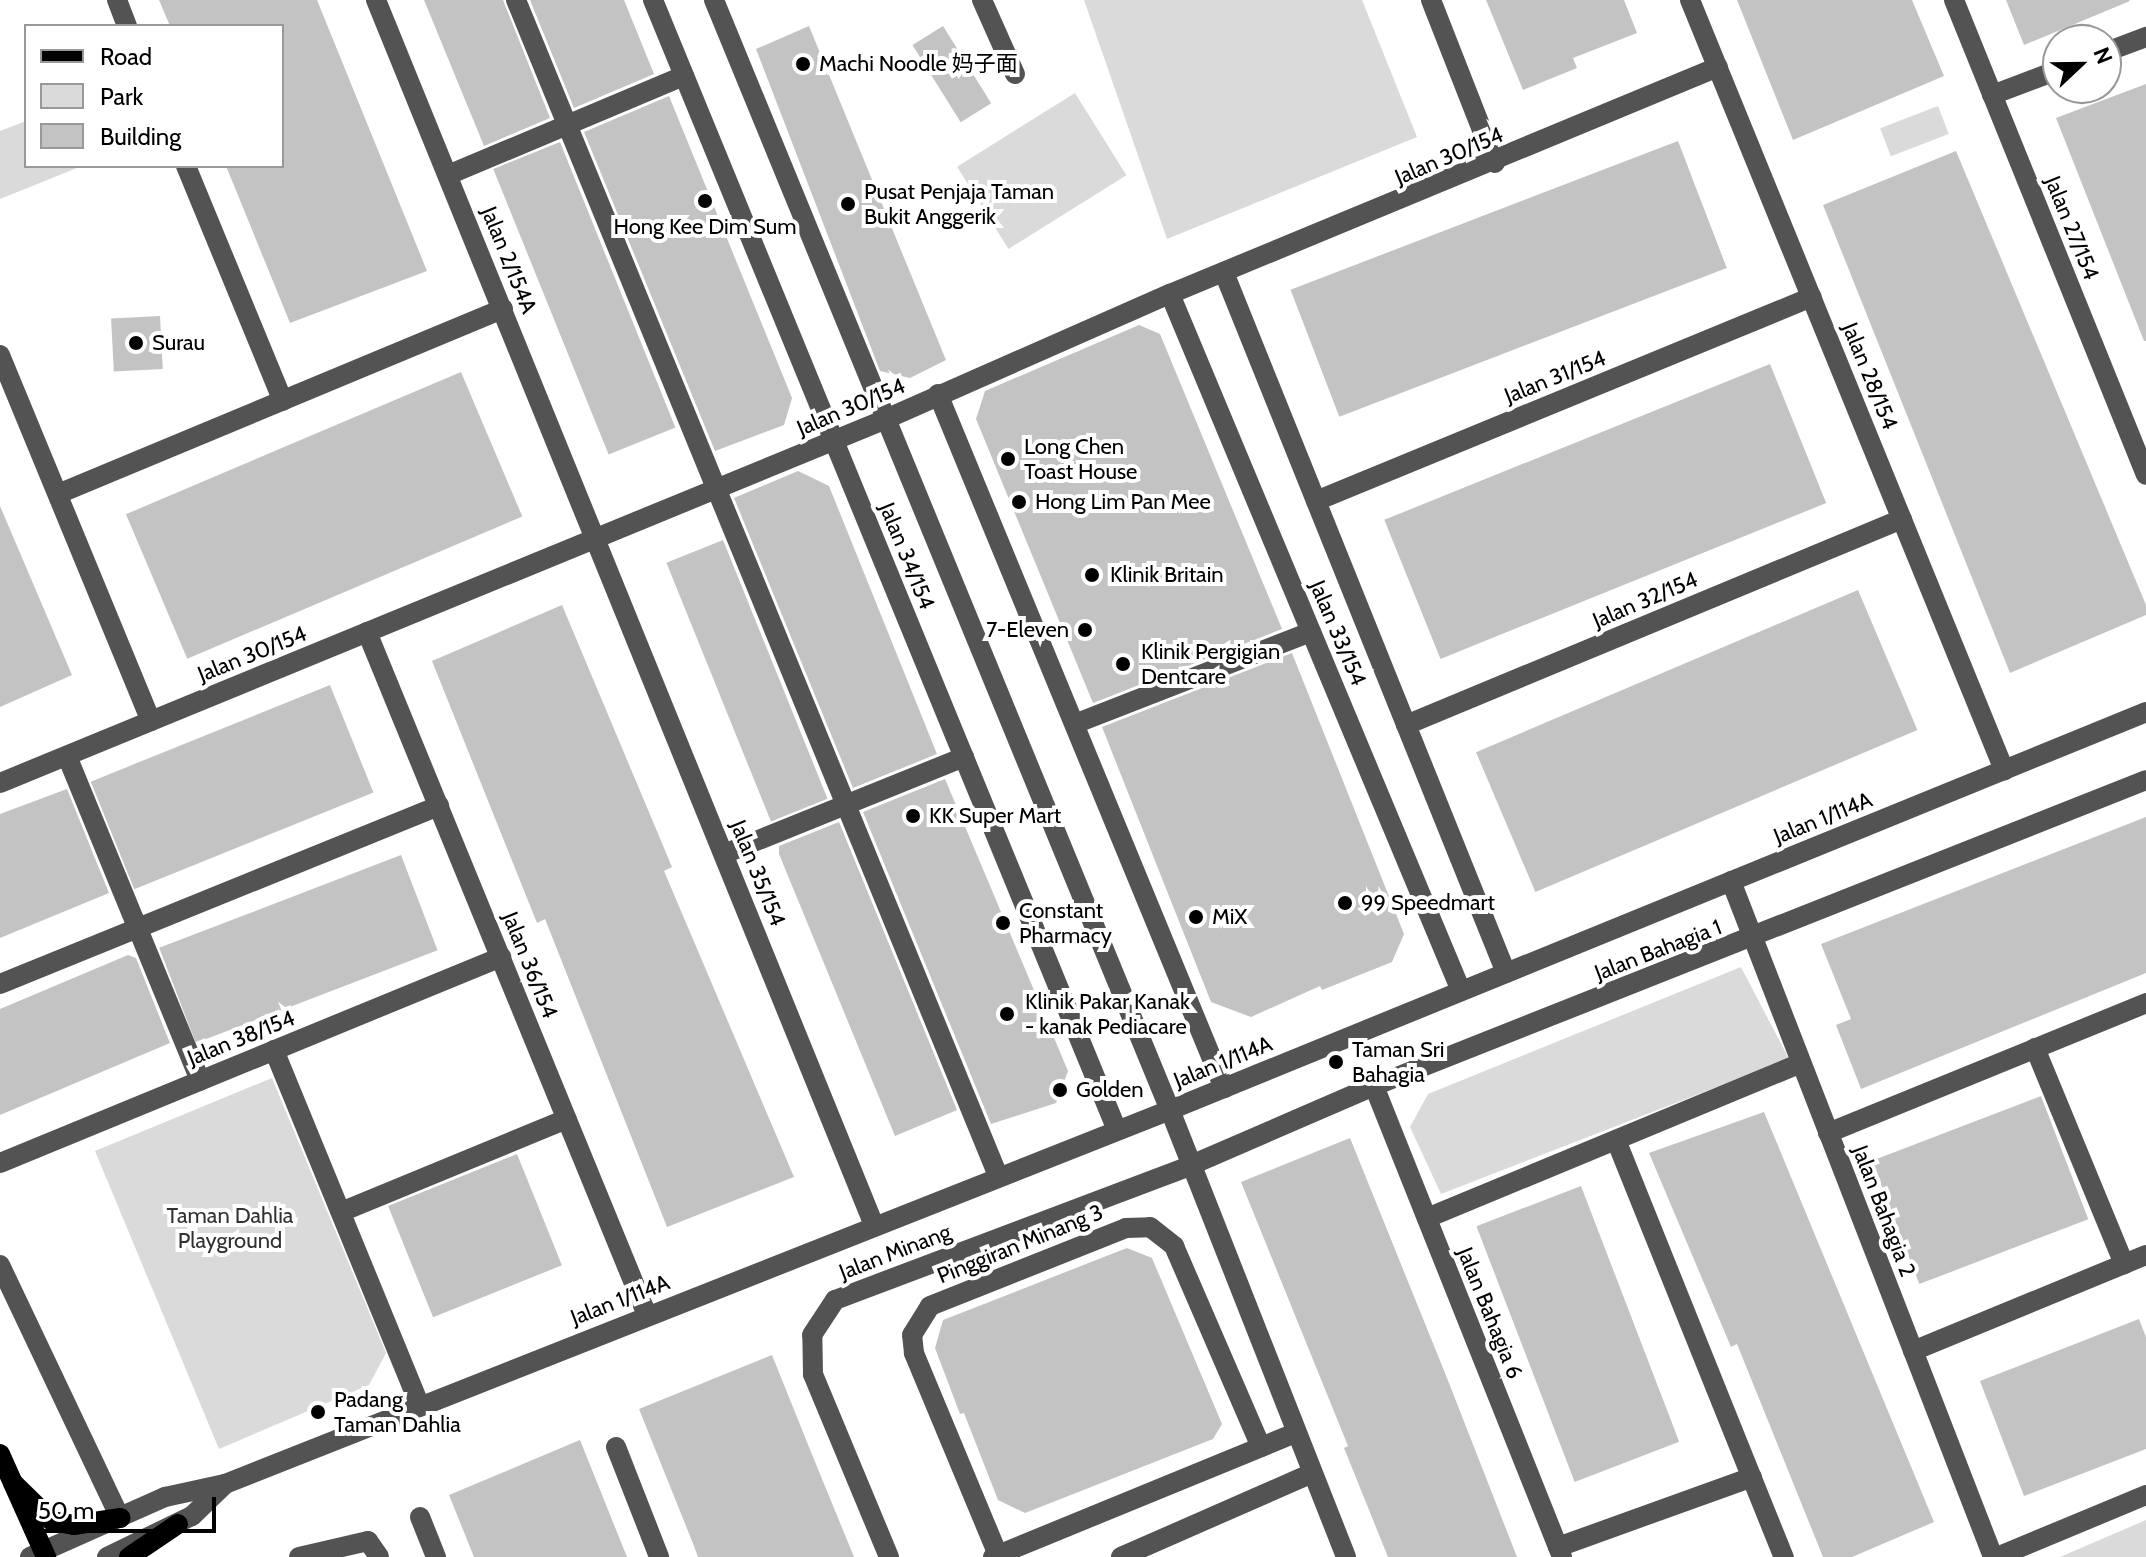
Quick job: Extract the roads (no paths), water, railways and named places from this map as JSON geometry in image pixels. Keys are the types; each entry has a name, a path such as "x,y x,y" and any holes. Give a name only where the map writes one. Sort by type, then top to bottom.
{"main road":[{"path":"0,1454 40,1555"},
{"path":"13,1483 52,1521 74,1525 120,1518"},
{"path":"129,1557 178,1524"}],"street":[{"path":"117,0 126,24"},
{"name":"Jalan 2/154A","path":"376,0 597,538"},
{"path":"516,0 998,1176"},
{"name":"Jalan 34/154","path":"653,0 1117,1130"},
{"name":"Jalan 34/154","path":"714,0 1170,1110 1189,1166 1346,1557"},
{"path":"982,0 1015,74"},
{"path":"1431,0 1495,163"},
{"name":"Jalan 28/154","path":"1690,0 2004,770"},
{"name":"Jalan 27/154","path":"1954,0 2146,475"},
{"path":"2122,46 2146,37"},
{"name":"Jalan 30/154","path":"0,783 834,441 1170,294 1225,275 1718,67"},
{"path":"448,175 684,76"},
{"path":"1992,95 2042,76"},
{"path":"187,168 283,401"},
{"name":"Jalan 33/154","path":"1225,275 1506,973"},
{"name":"Jalan 33/154","path":"1170,294 1461,991"},
{"name":"Jalan 31/154","path":"1316,501 1812,297"},
{"path":"58,494 503,309"},
{"path":"2,364 151,721"},
{"path":"938,394 1077,723 1224,1088"},
{"name":"Jalan 32/154","path":"1406,725 1902,519"},
{"name":"Jalan 35/154","path":"597,538 874,1225"},
{"name":"Jalan 36/154","path":"367,632 647,1315"},
{"path":"1077,723 1311,632"},
{"name":"Jalan 1/114A","path":"40,1555 165,1497 225,1484 419,1403 1170,1110 2146,712"},
{"path":"67,756 200,1081"},
{"path":"724,854 964,757"},
{"name":"Jalan Bahagia 1","path":"1189,1166 1374,1086 2146,780"},
{"path":"0,984 439,806"},
{"name":"Jalan Bahagia 2","path":"1731,881 1995,1557"},
{"name":"Jalan 38/154","path":"0,1163 501,957"},
{"path":"1828,1133 2146,1003"},
{"path":"2035,1048 2124,1264"},
{"path":"274,1050 419,1403"},
{"path":"1427,1218 1801,1063"},
{"name":"Jalan Bahagia 6","path":"1374,1086 1560,1552"},
{"path":"341,1212 567,1119"},
{"path":"1616,1140 1784,1557"},
{"name":"Jalan Minang","path":"889,1557 813,1374 812,1335 821,1318 835,1300 1189,1166"},
{"name":"Pinggiran Minang 3","path":"996,1556 914,1353 912,1335 930,1306 1126,1228 1150,1227 1174,1246 1261,1447"},
{"path":"1913,1351 2146,1255"},
{"path":"0,1265 120,1518"},
{"path":"996,1556 1295,1433"},
{"path":"616,1447 659,1557"},
{"path":"1121,1557 1312,1473"},
{"path":"1560,1552 1752,1477"},
{"name":"Jalan 1/114A","path":"107,1557 178,1524 225,1484"},
{"path":"1995,1557 2146,1495"},
{"path":"420,1517 436,1557"},
{"path":"299,1557 368,1541 379,1557"}],"place":[{"name":"Machi Noodle 妈子面","path":"803,64"},
{"name":"Hong Kee Dim Sum","path":"705,201"},
{"name":"Pusat Penjaja Taman Bukit Anggerik","path":"848,204"},
{"name":"Surau","path":"136,343"},
{"name":"Long Chen Toast House","path":"1008,459"},
{"name":"Hong Lim Pan Mee","path":"1019,502"},
{"name":"Klinik Britain","path":"1092,575"},
{"name":"7-Eleven","path":"1085,630"},
{"name":"Klinik Pergigian Dentcare","path":"1123,664"},
{"name":"KK Super Mart","path":"913,816"},
{"name":"99 Speedmart","path":"1345,903"},
{"name":"MiX","path":"1196,917"},
{"name":"Constant Pharmacy","path":"1003,923"},
{"name":"Klinik Pakar Kanak - kanak Pediacare","path":"1007,1014"},
{"name":"Taman Sri Bahagia","path":"1336,1062"},
{"name":"Golden","path":"1060,1090"},
{"name":"Padang Taman Dahlia","path":"318,1412"}],"park label":[{"name":"Taman Dahlia Playground","path":"230,1228"}]}
